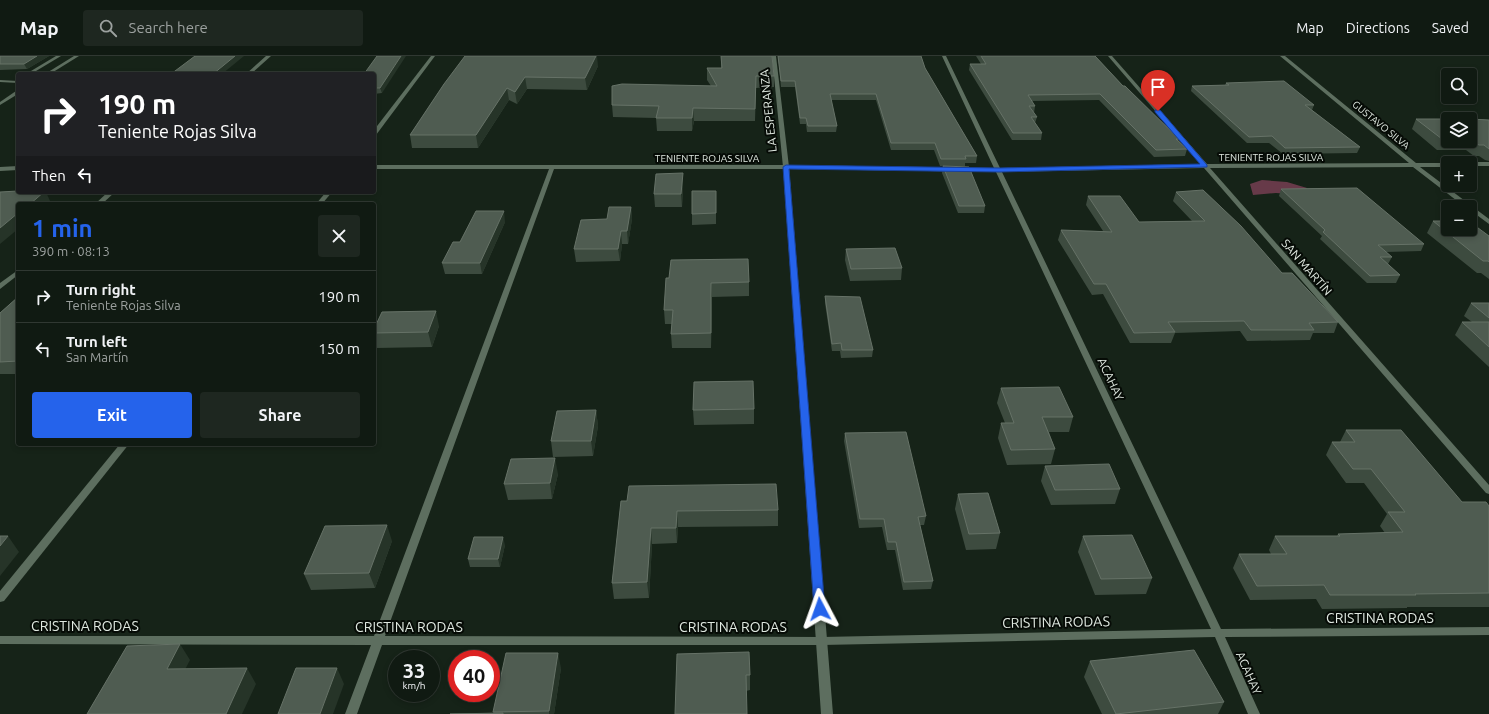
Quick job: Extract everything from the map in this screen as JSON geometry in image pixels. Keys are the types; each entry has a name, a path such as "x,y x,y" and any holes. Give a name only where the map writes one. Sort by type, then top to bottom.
{"street":[{"path":"31,72 59,56"},
{"path":"50,72 77,56"},
{"path":"250,72 269,56"},
{"path":"376,131 434,56"},
{"name":"LA ESPERANZA","path":"774,56 786,167 827,714"},
{"name":"ACAHAY","path":"944,56 1218,633 1254,714"},
{"name":"SAN MARTÍN","path":"1110,56 1489,491"},
{"name":"GUSTAVO SILVA","path":"1282,56 1414,165 1461,200"},
{"path":"0,81 16,81"},
{"path":"0,104 16,93"},
{"name":"TENIENTE ROJAS SILVA","path":"376,167 786,167 999,170 1205,166 1441,164"},
{"path":"1477,164 1489,164"},
{"path":"351,714 552,167"},
{"path":"0,169 16,168"},
{"path":"100,202 110,194"},
{"path":"321,202 327,194"},
{"name":"GUSTAVO SILVA","path":"1477,213 1489,222"},
{"path":"0,287 16,274"},
{"path":"0,598 123,446"},
{"name":"CRISTINA RODAS","path":"0,640 822,641 1218,633 1489,631"}],"shaded area":[{"path":"1262,180 1287,182 1307,188 1303,195 1276,193 1253,195 1250,184"}],"building":[{"path":"0,56 37,56 24,64 0,64"},
{"path":"195,56 235,56 215,72 174,72"},
{"path":"377,56 401,56 380,88 376,88 376,72 365,72"},
{"path":"465,56 596,56 585,78 525,77 515,92 507,88 476,135 410,135 444,84"},
{"path":"721,56 772,56 774,76 756,76 755,109 693,108 692,118 656,118 659,106 612,105 612,86 622,84 717,86 707,68 722,68"},
{"path":"778,56 921,56 925,68 977,156 965,156 966,159 941,159 935,143 891,143 876,94 830,94 837,126 808,126 806,118 800,118 795,81 781,81"},
{"path":"981,56 1095,56 1123,86 1125,86 1179,139 1176,139 1187,149 1156,150 1100,94 1028,95 1035,106 1029,106 1037,117 1031,117 1042,133 1013,133 970,64 986,64"},
{"path":"1284,81 1314,105 1305,105 1360,147 1285,148 1272,136 1249,137 1192,86"},
{"path":"1416,119 1441,119 1441,138"},
{"path":"1477,119 1489,120 1489,149 1484,145 1477,144"},
{"path":"943,166 969,167 985,206 959,206"},
{"path":"683,173 681,194 654,194 656,174"},
{"path":"1357,188 1424,244 1378,245 1392,257 1380,257 1400,275 1370,276 1323,232 1325,230 1281,189"},
{"path":"1203,190 1241,226 1282,273 1292,273 1338,322 1309,323 1314,330 1251,330 1244,321 1168,322 1175,332 1134,333 1106,284 1094,284 1061,230 1112,232 1088,196 1120,196 1139,222 1205,221 1176,192"},
{"path":"16,191 16,194 42,194 32,202 16,202 16,215 0,228 0,192"},
{"path":"692,191 716,191 716,213 692,214"},
{"path":"609,207 631,207 627,231 621,231 618,249 574,249 581,220 607,219"},
{"path":"476,211 504,211 480,263 442,263 453,242 460,242"},
{"path":"1433,221 1441,221 1441,227"},
{"path":"1477,227 1489,236 1489,262 1483,261 1452,236 1477,236"},
{"path":"895,248 902,268 851,269 846,249"},
{"path":"748,259 749,282 711,283 711,333 671,334 673,310 664,310 666,278 669,278 671,260"},
{"path":"825,296 860,297 873,350 842,350 841,343 832,344"},
{"path":"16,299 16,361 0,362 0,313"},
{"path":"1471,303 1489,303 1489,318"},
{"path":"436,311 428,332 376,333 376,325 382,312"},
{"path":"1462,322 1489,322 1489,347"},
{"path":"753,381 754,409 693,410 694,382"},
{"path":"1059,387 1073,417 1042,417 1055,449 1011,450 1001,423 1014,423 1001,388"},
{"path":"596,410 591,441 551,441 557,411"},
{"path":"1346,430 1401,430 1462,502 1486,502 1489,506 1489,593 1330,595 1324,585 1257,586 1239,554 1287,554 1275,536 1340,536 1338,534 1403,532 1388,512 1405,512 1371,469 1353,469 1332,442 1355,442"},
{"path":"906,432 926,516 918,517 933,581 904,582 896,542 888,542 884,519 860,519 845,433"},
{"path":"555,458 550,483 504,484 511,459"},
{"path":"1109,464 1120,489 1055,490 1045,466"},
{"path":"776,484 778,510 677,511 676,528 651,528 647,582 612,583 621,501 627,501 629,486"},
{"path":"988,493 1000,533 969,534 958,494"},
{"path":"387,525 369,573 304,574 325,526"},
{"path":"1132,535 1152,578 1101,579 1083,536"},
{"path":"0,536 8,536 0,546"},
{"path":"474,537 503,537 498,559 468,559"},
{"path":"180,644 167,669 247,668 226,714 87,714 127,646"},
{"path":"1194,650 1224,702 1116,714 1090,661"},
{"path":"749,652 750,675 746,675 747,714 675,714 677,654"},
{"path":"506,653 558,653 549,711 493,712 495,702 500,702 500,680"},
{"path":"296,668 337,668 320,714 278,714"},
{"path":"503,713 503,714 450,714"}],"route":[{"path":"820,609 786,167 999,170 1205,166 1158,111"}]}
